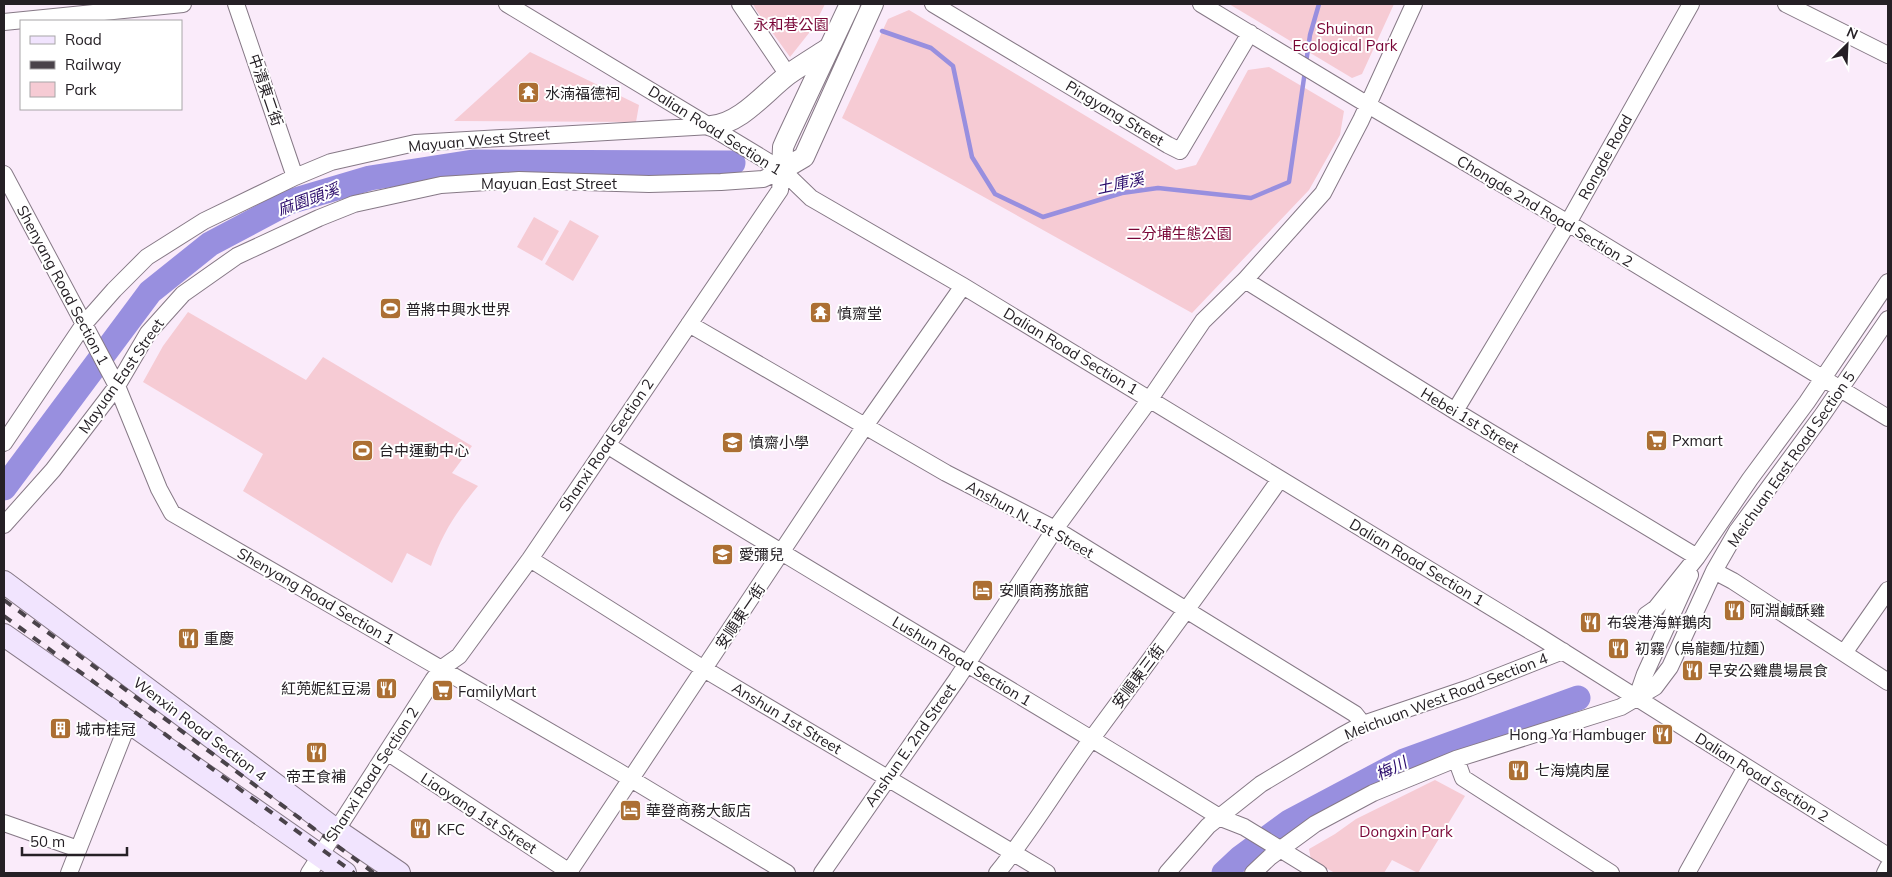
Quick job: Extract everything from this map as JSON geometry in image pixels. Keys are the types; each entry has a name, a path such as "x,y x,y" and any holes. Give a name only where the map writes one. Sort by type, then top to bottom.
{"main road":[{"name":"Wenxin Road Section 4","path":"4,582 336,830 399,873"},
{"path":"4,635 128,720 314,864 345,873"}],"street":[{"path":"4,22 109,8 183,4"},
{"name":"中清東二街","path":"236,4 295,176"},
{"name":"Dalian Road Section 1","path":"507,4 782,170 811,198 963,286 1637,697"},
{"path":"740,4 788,75"},
{"name":"Shanxi Road Section 2","path":"314,864 442,668 459,656 530,559 780,190 783,147 850,4"},
{"path":"782,170 804,157 872,4"},
{"name":"Pingyang Street","path":"933,4 1180,151 1250,33"},
{"name":"Chongde 2nd Road Section 2","path":"1202,4 1568,223 1888,418"},
{"name":"Anshun E. 2nd Street","path":"822,873 966,664 1055,529 1150,399 1203,321 1245,280 1323,193 1368,105 1414,4"},
{"name":"Rongde Road","path":"1455,411 1568,223 1691,4"},
{"path":"1786,4 1888,55"},
{"path":"711,126 719,126 747,110 788,75 829,48"},
{"name":"Mayuan West Street","path":"6,437 87,331 114,290 147,257 204,221 295,176 331,162 415,143 711,126"},
{"name":"Mayuan East Street","path":"4,525 53,470 117,386 148,333 183,294 238,256 319,218 354,204 441,185 520,180 649,184 721,182 763,179 782,170"},
{"name":"Shenyang Road Section 1","path":"4,174 117,386 159,489 172,513 630,778 786,873"},
{"name":"Hebei 1st Street","path":"1245,280 1455,411 1697,557"},
{"name":"Meichuan East Road Section 5","path":"1646,615 1656,608 1697,557 1888,282"},
{"name":"安順東一街","path":"570,872 630,778 782,554 865,426 963,286"},
{"name":"Meichuan East Road Section 5","path":"1637,697 1655,687 1670,667 1714,571 1737,531 1841,388 1888,319"},
{"name":"Anshun N. 1st Street","path":"689,324 946,473 1055,529 1355,714 1363,724"},
{"name":"Lushun Road Section 1","path":"607,445 782,554 1092,738 1221,818 1244,827 1319,873"},
{"name":"安順東三街","path":"997,873 1013,854 1092,738 1187,611 1280,479"},
{"name":"Meichuan East Road Section 5","path":"1637,697 1645,674 1697,557"},
{"name":"Anshun 1st Street","path":"530,559 704,670 1047,873"},
{"path":"1714,571 1733,581 1888,682"},
{"path":"1844,653 1888,590"},
{"name":"Meichuan West Road Section 4","path":"1167,873 1208,826 1221,818 1261,784 1363,724 1469,688 1563,651"},
{"path":"1253,873 1275,846 1373,793 1456,759 1621,707 1637,697"},
{"name":"Dalian Road Section 2","path":"1637,697 1888,856"},
{"path":"69,873 128,720"},
{"name":"Liaoyang 1st Street","path":"386,752 570,872"},
{"path":"1456,759 1463,778 1612,873"},
{"path":"1687,873 1746,767"},
{"path":"4,823 78,849"},
{"path":"1885,873 1888,867"}],"green space":[{"name":"永和巷公園","path":"753,4 825,4 813,28 790,57"},
{"name":"Shuinan Ecological Park","path":"1229,4 1394,4 1362,74 1352,78"},
{"name":"二分埔生態公園","path":"909,10 1176,170 1196,165 1248,70 1269,67 1344,111 1340,135 1309,190 1192,313 842,118 888,19"},
{"path":"530,52 639,105 636,122 454,121"},
{"path":"534,217 559,231 542,261 517,247"},
{"path":"570,220 599,236 573,281 545,264"},
{"name":"台中運動中心","path":"188,312 306,380 323,357 472,446 452,473 478,486 450,524 431,566 407,553 392,583 243,491 263,454 143,382 163,346"},
{"name":"Dongxin Park","path":"1435,780 1465,796 1418,873 1392,860 1384,873 1335,873 1311,860 1309,849 1356,819"}],"waterway":[{"name":"土庫溪","path":"1306,63 1310,35 1319,4"},
{"name":"土庫溪","path":"882,31 931,48 953,66 972,157 995,194 1043,217 1122,193 1158,188 1251,198 1289,182 1305,71"},
{"name":"麻園頭溪","path":"4,488 150,292 210,244 289,202 370,178 473,162 733,163"},
{"name":"梅川","path":"1224,873 1240,858 1289,822 1404,761 1578,698"}],"railway":[{"path":"4,600 374,873"},
{"path":"4,616 354,873"}],"place":[{"name":"水湳福德祠","path":"529,93"},
{"name":"普將中興水世界","path":"390,309"},
{"name":"慎齋堂","path":"821,313"},
{"name":"Pxmart","path":"1656,440"},
{"name":"慎齋小學","path":"733,442"},
{"name":"台中運動中心","path":"363,450"},
{"name":"愛彌兒","path":"723,554"},
{"name":"安順商務旅館","path":"983,590"},
{"name":"阿淵鹹酥雞","path":"1734,610"},
{"name":"布袋港海鮮鵝肉","path":"1591,622"},
{"name":"重慶","path":"188,638"},
{"name":"初霧（烏龍麵/拉麵）","path":"1619,648"},
{"name":"早安公雞農場晨食","path":"1692,670"},
{"name":"紅蔸妮紅豆湯","path":"387,688"},
{"name":"FamilyMart","path":"442,691"},
{"name":"城市桂冠","path":"60,729"},
{"name":"Hong Ya Hambuger","path":"1662,734"},
{"name":"帝王食補","path":"316,753"},
{"name":"七海燒肉屋","path":"1519,770"},
{"name":"華登商務大飯店","path":"630,810"},
{"name":"KFC","path":"421,829"}]}
